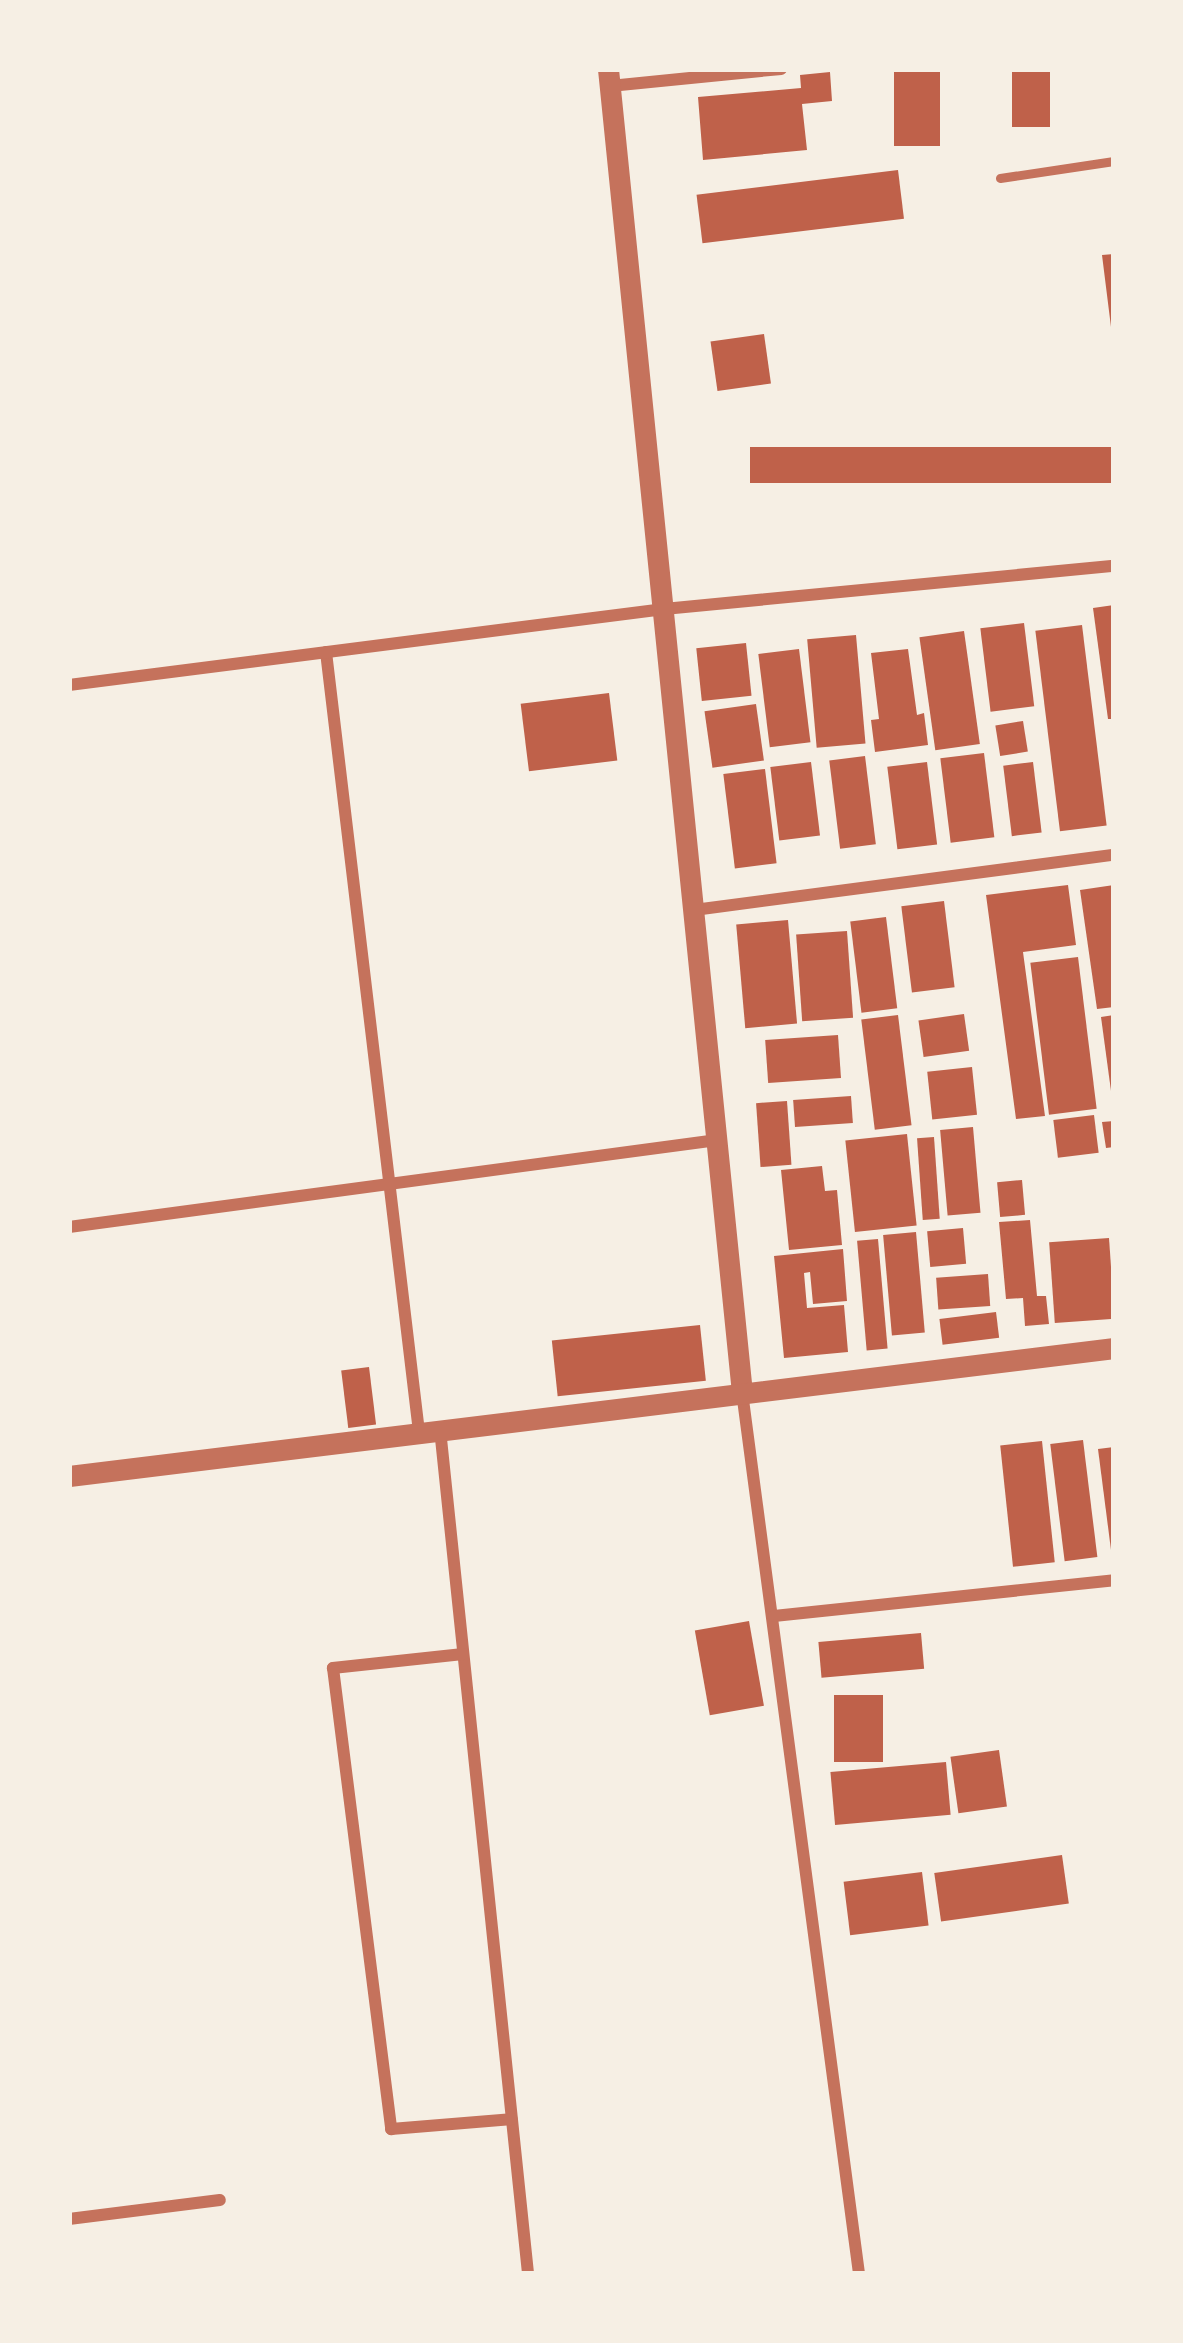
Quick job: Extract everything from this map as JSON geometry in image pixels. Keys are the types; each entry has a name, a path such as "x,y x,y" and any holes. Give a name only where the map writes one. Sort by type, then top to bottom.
{"street":[{"path":"781,69 609,78 742,1392 859,2274"},
{"path":"69,686 664,609 1114,566"},
{"path":"326,652 390,1187 463,1654 528,2274"},
{"path":"694,910 1114,855"},
{"path":"69,1227 717,1140"},
{"path":"69,1476 1114,1348"},
{"path":"774,1616 1114,1580"},
{"path":"463,1654 333,1668 391,2129 512,2120"},
{"path":"69,2219 220,2200"}],"lane":[{"path":"1000,178 1114,161"}],"building":[{"path":"894,69 940,69 940,146 894,146"},
{"path":"1012,69 1050,69 1050,127 1012,127"},
{"path":"830,72 832,101 802,104 807,150 703,160 698,97 801,88 800,75"},
{"path":"898,170 904,219 702,243 697,195"},
{"path":"1114,254 1114,326 1111,327 1102,255"},
{"path":"764,334 771,384 717,391 711,342"},
{"path":"750,447 1114,447 1114,483 750,483"},
{"path":"1114,605 1114,719 1108,719 1093,608"},
{"path":"1024,623 1034,706 991,712 980,628"},
{"path":"1082,625 1107,825 1060,831 1035,631"},
{"path":"964,631 980,744 935,750 919,637"},
{"path":"856,635 865,744 817,748 807,639"},
{"path":"746,643 752,696 702,701 696,648"},
{"path":"799,649 810,742 770,747 758,654"},
{"path":"908,649 917,715 924,713 928,745 875,752 871,720 879,719 871,653"},
{"path":"609,693 617,760 529,771 521,704"},
{"path":"756,704 764,760 712,768 705,711"},
{"path":"1023,721 1028,752 1000,756 995,725"},
{"path":"984,753 994,837 951,843 940,758"},
{"path":"865,756 876,844 840,849 829,760"},
{"path":"811,762 820,835 779,840 770,767"},
{"path":"927,762 937,844 897,849 887,767"},
{"path":"1033,762 1042,832 1012,836 1003,766"},
{"path":"765,769 777,863 735,868 723,774"},
{"path":"1068,885 1076,945 1023,952 1045,1116 1016,1119 986,895"},
{"path":"1114,885 1114,1007 1097,1009 1080,890"},
{"path":"944,901 955,987 912,993 901,906"},
{"path":"886,917 897,1008 861,1013 850,921"},
{"path":"788,920 797,1024 745,1028 736,925"},
{"path":"847,931 853,1018 802,1021 796,935"},
{"path":"1078,957 1097,1109 1049,1115 1030,963"},
{"path":"964,1014 969,1051 924,1057 918,1020"},
{"path":"898,1015 912,1125 875,1130 861,1020"},
{"path":"1114,1015 1114,1091 1111,1091 1101,1017"},
{"path":"838,1035 841,1078 768,1083 765,1040"},
{"path":"972,1067 977,1115 932,1119 927,1072"},
{"path":"851,1096 853,1123 795,1127 793,1100"},
{"path":"787,1101 791,1165 761,1167 756,1103"},
{"path":"1094,1115 1099,1153 1058,1158 1053,1120"},
{"path":"1114,1121 1114,1147 1106,1148 1102,1122"},
{"path":"973,1127 980,1213 948,1216 940,1130"},
{"path":"907,1134 917,1225 855,1232 845,1140"},
{"path":"934,1137 940,1219 923,1220 917,1138"},
{"path":"822,1166 825,1191 837,1190 842,1245 789,1250 781,1170"},
{"path":"1022,1180 1025,1215 1000,1217 997,1182"},
{"path":"1030,1220 1037,1296 1046,1296 1049,1324 1025,1326 1023,1298 1006,1299 999,1222"},
{"path":"963,1228 966,1264 930,1267 927,1231"},
{"path":"916,1232 925,1333 892,1335 883,1235"},
{"path":"1109,1238 1114,1319 1055,1323 1049,1242"},
{"path":"878,1239 888,1349 867,1350 857,1241"},
{"path":"843,1249 847,1301 813,1304 810,1272 804,1273 807,1308 844,1305 848,1352 784,1358 774,1256"},
{"path":"988,1274 990,1306 938,1310 936,1278"},
{"path":"996,1312 999,1338 943,1345 939,1319"},
{"path":"700,1325 706,1381 558,1396 552,1341"},
{"path":"369,1367 376,1425 348,1428 341,1370"},
{"path":"1083,1440 1097,1557 1065,1561 1050,1444"},
{"path":"1042,1441 1055,1562 1013,1567 1000,1445"},
{"path":"1114,1447 1114,1550 1111,1550 1098,1449"},
{"path":"749,1621 764,1706 710,1715 695,1631"},
{"path":"921,1633 924,1669 822,1678 818,1642"},
{"path":"834,1695 883,1695 883,1762 834,1762"},
{"path":"999,1750 1007,1806 958,1813 950,1757"},
{"path":"946,1762 951,1815 835,1825 830,1772"},
{"path":"1062,1855 1069,1904 941,1921 934,1873"},
{"path":"922,1872 929,1926 850,1935 844,1882"}]}
